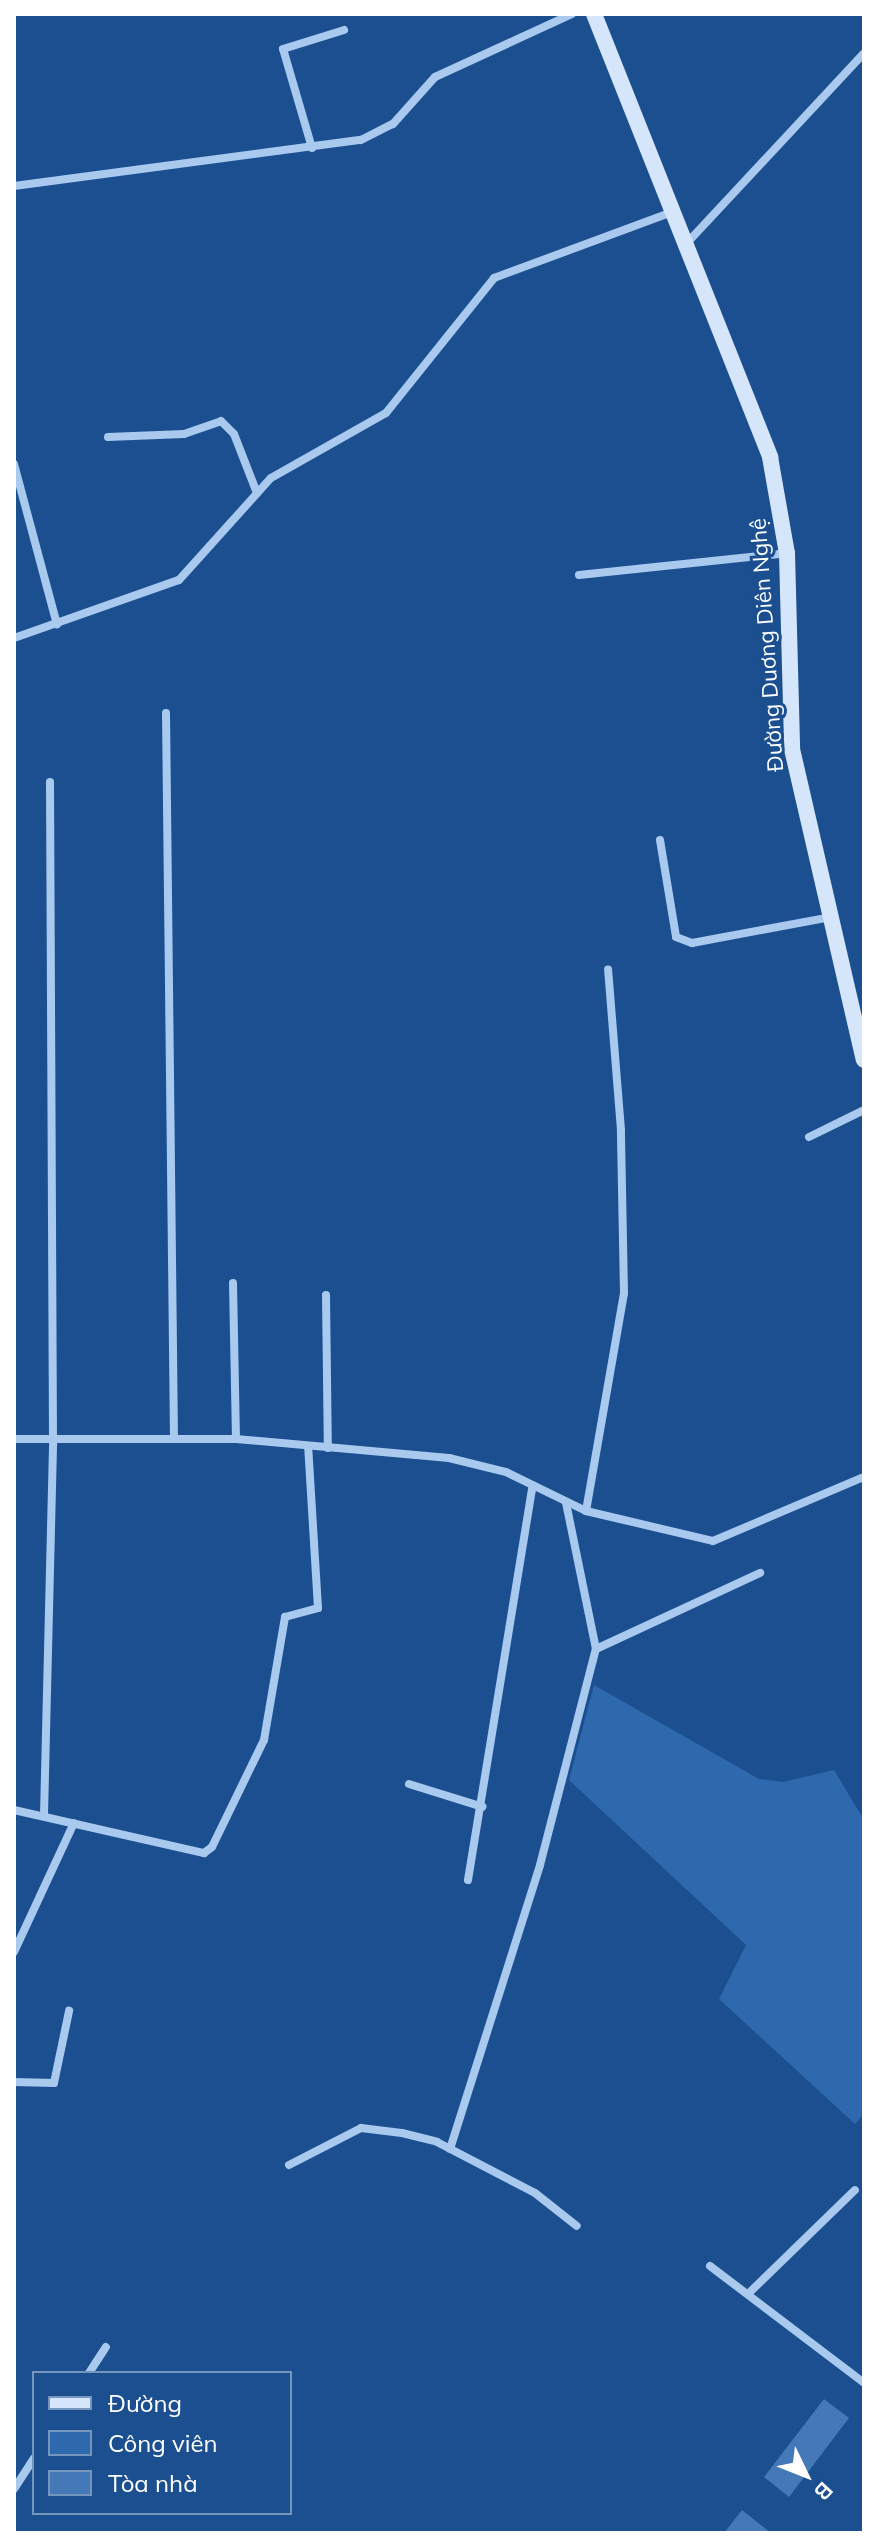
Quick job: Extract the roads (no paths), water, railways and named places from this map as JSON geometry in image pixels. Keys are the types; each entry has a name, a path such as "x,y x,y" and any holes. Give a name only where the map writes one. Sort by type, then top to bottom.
{"street":[{"path":"14,186 361,140 393,124 435,77 572,14"},
{"name":"Đường Duơng Diên Nghệ","path":"594,14 770,457 787,553 792,749 864,1060"},
{"path":"312,148 283,49 344,30"},
{"path":"687,244 864,53"},
{"path":"14,638 179,580 271,478 386,413 494,278 673,212"},
{"path":"108,437 184,434 221,421 234,434 257,493"},
{"path":"14,464 57,624"},
{"path":"579,575 787,553"},
{"path":"166,713 174,1439"},
{"path":"44,1815 53,1441 50,782"},
{"path":"660,840 676,937 692,943 831,917"},
{"path":"586,1511 624,1293 621,1130 608,970"},
{"path":"809,1137 864,1110"},
{"path":"233,1283 236,1439"},
{"path":"326,1295 328,1448"},
{"path":"14,1439 236,1439 473,1462 533,1485 586,1511 713,1541 864,1477"},
{"path":"14,1810 204,1853 212,1847 264,1740 285,1617 318,1608 308,1446"},
{"path":"468,1880 483,1807 533,1485"},
{"path":"450,2149 540,1865 596,1649 566,1503"},
{"path":"596,1649 760,1573"},
{"path":"409,1784 483,1807"},
{"path":"14,1952 74,1823"},
{"path":"14,2082 54,2083 69,2011"},
{"path":"289,2165 361,2128 450,2149 535,2193 577,2226"},
{"path":"748,2294 855,2190"},
{"path":"710,2266 864,2383"},
{"path":"90,2371 106,2347"},
{"path":"14,2489 32,2461"}]}
